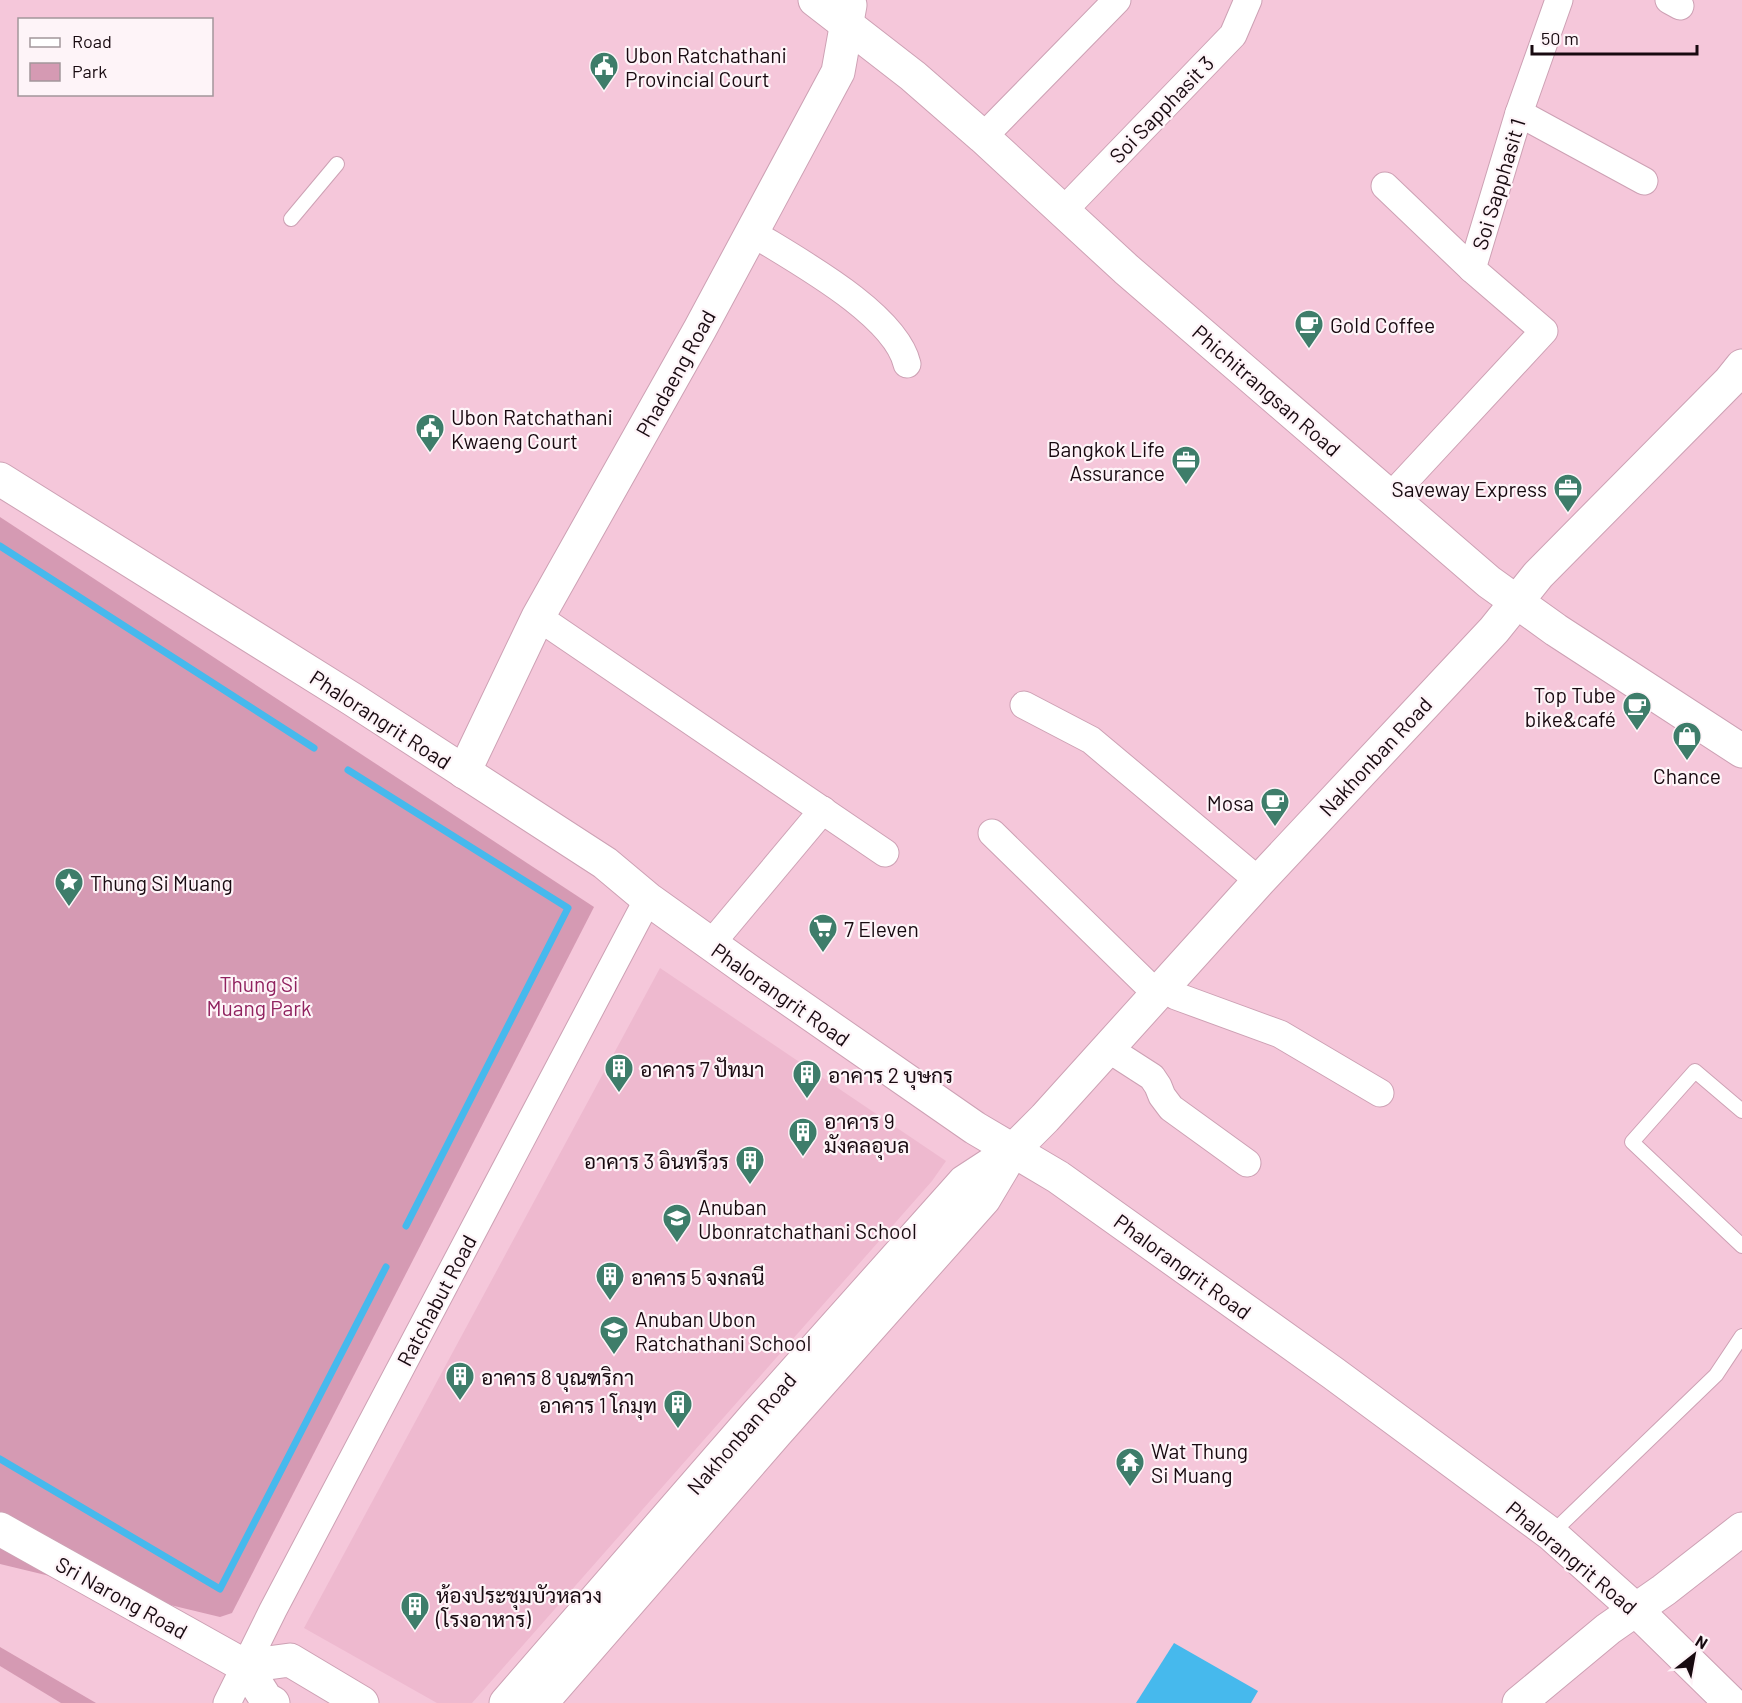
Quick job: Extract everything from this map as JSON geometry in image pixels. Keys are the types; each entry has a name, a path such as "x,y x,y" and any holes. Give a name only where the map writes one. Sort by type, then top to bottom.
{"street":[{"name":"Phichitrangsan Road","path":"815,0 848,12 904,69 983,137 1126,269 1489,582 1742,751"},
{"path":"983,137 1117,0"},
{"name":"Soi Sapphasit 3","path":"1063,211 1233,35 1248,0"},
{"name":"Soi Sapphasit 1","path":"1390,497 1544,331 1472,269 1519,113 1559,0"},
{"name":"Phadaeng Road","path":"464,772 538,616 700,329 838,72 848,12"},
{"path":"1519,113 1644,181"},
{"path":"1385,186 1472,269"},
{"path":"751,232 853,298 897,342 904,352 907,364"},
{"name":"Nakhonban Road","path":"506,1703 766,1423 984,1199 1013,1150 1045,1118 1259,881 1494,630 1538,574 1722,389 1742,366"},
{"name":"Phalorangrit Road","path":"0,479 352,699 605,863 648,899 710,945 975,1128 1050,1171 1314,1359 1551,1534 1635,1609 1731,1703"},
{"path":"538,616 885,853"},
{"path":"1024,705 1091,740 1259,881"},
{"path":"710,945 823,810"},
{"path":"992,834 1161,991 1280,1034 1380,1093"},
{"name":"Ratchabut Road","path":"226,1703 278,1599 648,899"},
{"path":"1107,1048 1152,1077 1171,1108 1247,1163"},
{"name":"Nakhonban Road","path":"541,1703 766,1423"},
{"name":"Sri Narong Road","path":"0,1529 245,1666 266,1699 273,1703"},
{"path":"1519,1703 1635,1609 1664,1590 1742,1529"},
{"path":"245,1666 290,1660 362,1703"}],"lane":[{"path":"291,219 337,164"},
{"path":"1742,1110 1695,1071 1632,1142 1742,1246"},
{"path":"1551,1534 1716,1375 1742,1336"}],"shaded area":[{"name":"Anuban Ubon Ratchathani School","path":"660,968 946,1161 932,1181 472,1703 437,1703 304,1628"}],"green space":[{"name":"Thung Si Muang Park","path":"0,517 594,907 232,1613 220,1617 0,1564"},
{"path":"0,1647 96,1703 61,1703 0,1666"}],"water":[{"path":"1174,1643 1258,1691 1251,1703 1136,1703"}],"waterway":[{"path":"0,546 314,748"},
{"path":"348,770 568,908 406,1226"},
{"path":"0,1459 220,1589 386,1267"}],"place":[{"name":"Ubon Ratchathani Provincial Court","path":"604,92"},
{"name":"Gold Coffee","path":"1309,350"},
{"name":"Ubon Ratchathani Kwaeng Court","path":"430,454"},
{"name":"Bangkok Life Assurance","path":"1186,486"},
{"name":"Saveway Express","path":"1568,514"},
{"name":"Top Tube bike&café","path":"1637,732"},
{"name":"Chance","path":"1687,762"},
{"name":"Mosa","path":"1275,828"},
{"name":"Thung Si Muang","path":"69,908"},
{"name":"7 Eleven","path":"823,954"},
{"name":"อาคาร 7 ปัทมา","path":"619,1094"},
{"name":"อาคาร 2 บุษกร","path":"807,1100"},
{"name":"อาคาร 9 มังคลอุบล","path":"803,1158"},
{"name":"อาคาร 3 อินทรีวร","path":"750,1186"},
{"name":"Anuban Ubonratchathani School","path":"677,1244"},
{"name":"อาคาร 5 จงกลนี","path":"610,1302"},
{"name":"Anuban Ubon Ratchathani School","path":"614,1356"},
{"name":"อาคาร 8 บุณฑริกา","path":"460,1402"},
{"name":"อาคาร 1 โกมุท","path":"678,1430"},
{"name":"Wat Thung Si Muang","path":"1130,1488"},
{"name":"ห้องประชุมบัวหลวง (โรงอาหาร)","path":"415,1632"}]}
